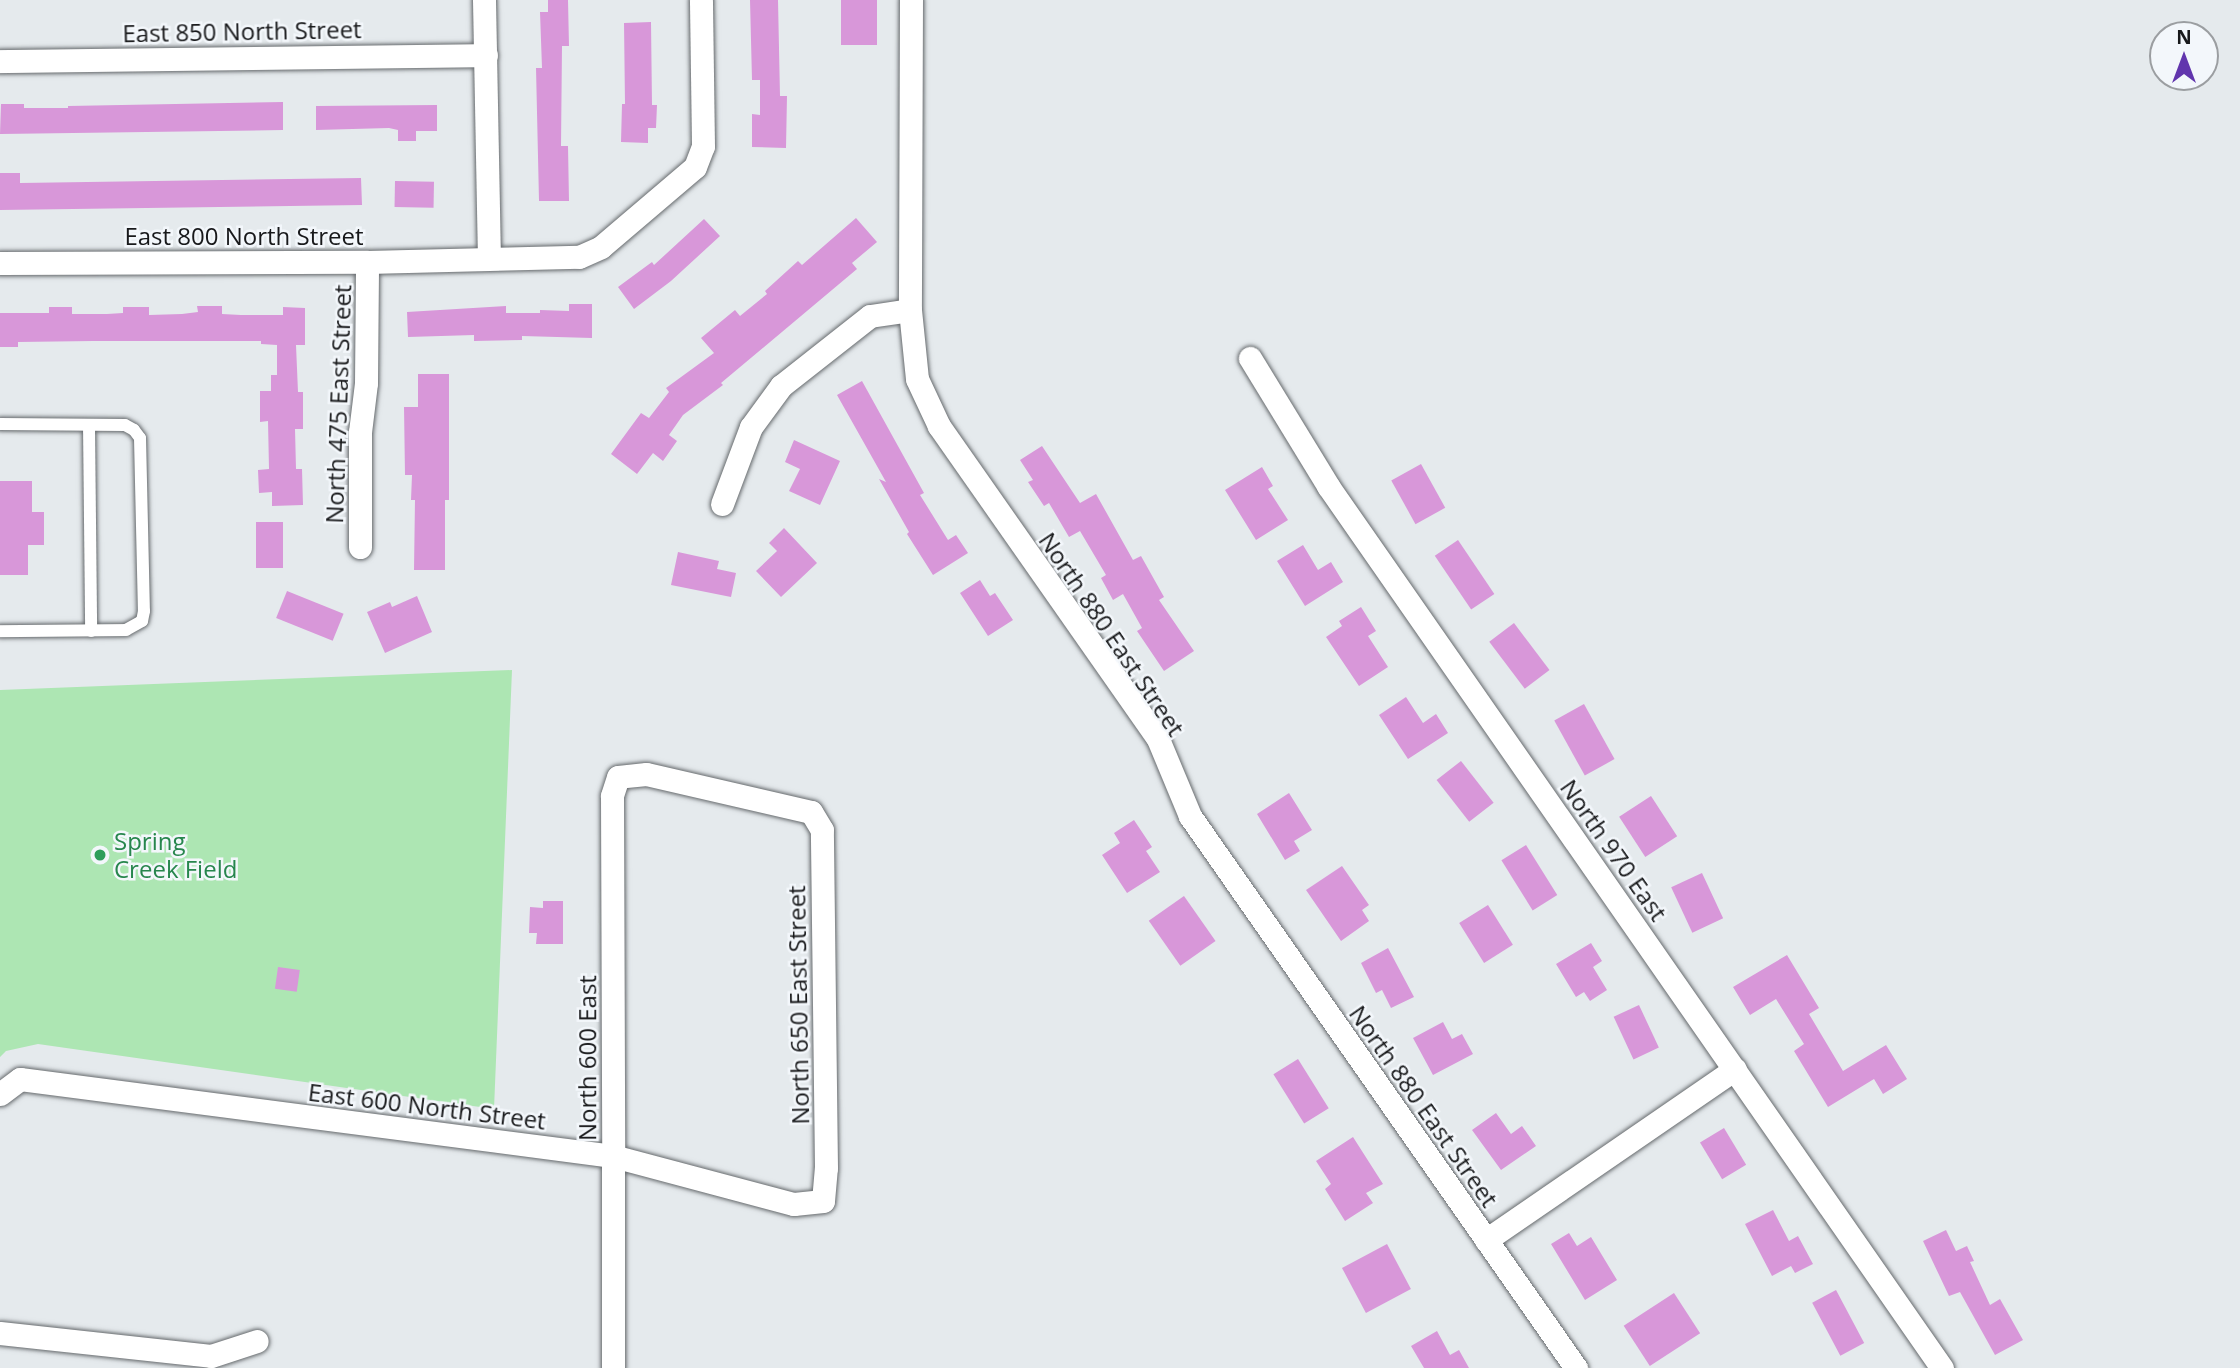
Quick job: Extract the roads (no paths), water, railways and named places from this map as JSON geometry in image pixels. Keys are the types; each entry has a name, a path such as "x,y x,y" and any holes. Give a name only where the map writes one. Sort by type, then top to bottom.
{"street":[{"path":"484,0 489,258"},
{"name":"East 800 North Street","path":"0,263 368,262 579,257 601,247 695,167 703,146 701,0"},
{"name":"North 880 East Street","path":"911,0 911,310 917,379 939,426 1158,739 1190,816 1576,1368"},
{"name":"East 850 North Street","path":"0,61 486,55"},
{"name":"North 475 East Street","path":"360,547 360,432 366,383 368,262"},
{"path":"722,504 751,427 781,386 870,316 911,310"},
{"name":"North 970 East","path":"1250,358 1328,486 1942,1368"},
{"name":"North 600 East","path":"613,1368 612,796 618,777 646,774 811,812"},
{"name":"North 650 East Street","path":"811,812 822,830 826,1168 823,1201"},
{"path":"1486,1240 1735,1069"},
{"name":"East 600 North Street","path":"0,1094 20,1079 613,1156 794,1204 823,1201"},
{"path":"0,1333 211,1356 257,1341"}],"lane":[{"path":"0,424 125,425 140,438 144,611 142,621 135,627 91,631 0,631"},
{"path":"89,425 91,631"}],"place":[{"name":"Spring Creek Field","path":"100,855"}]}
